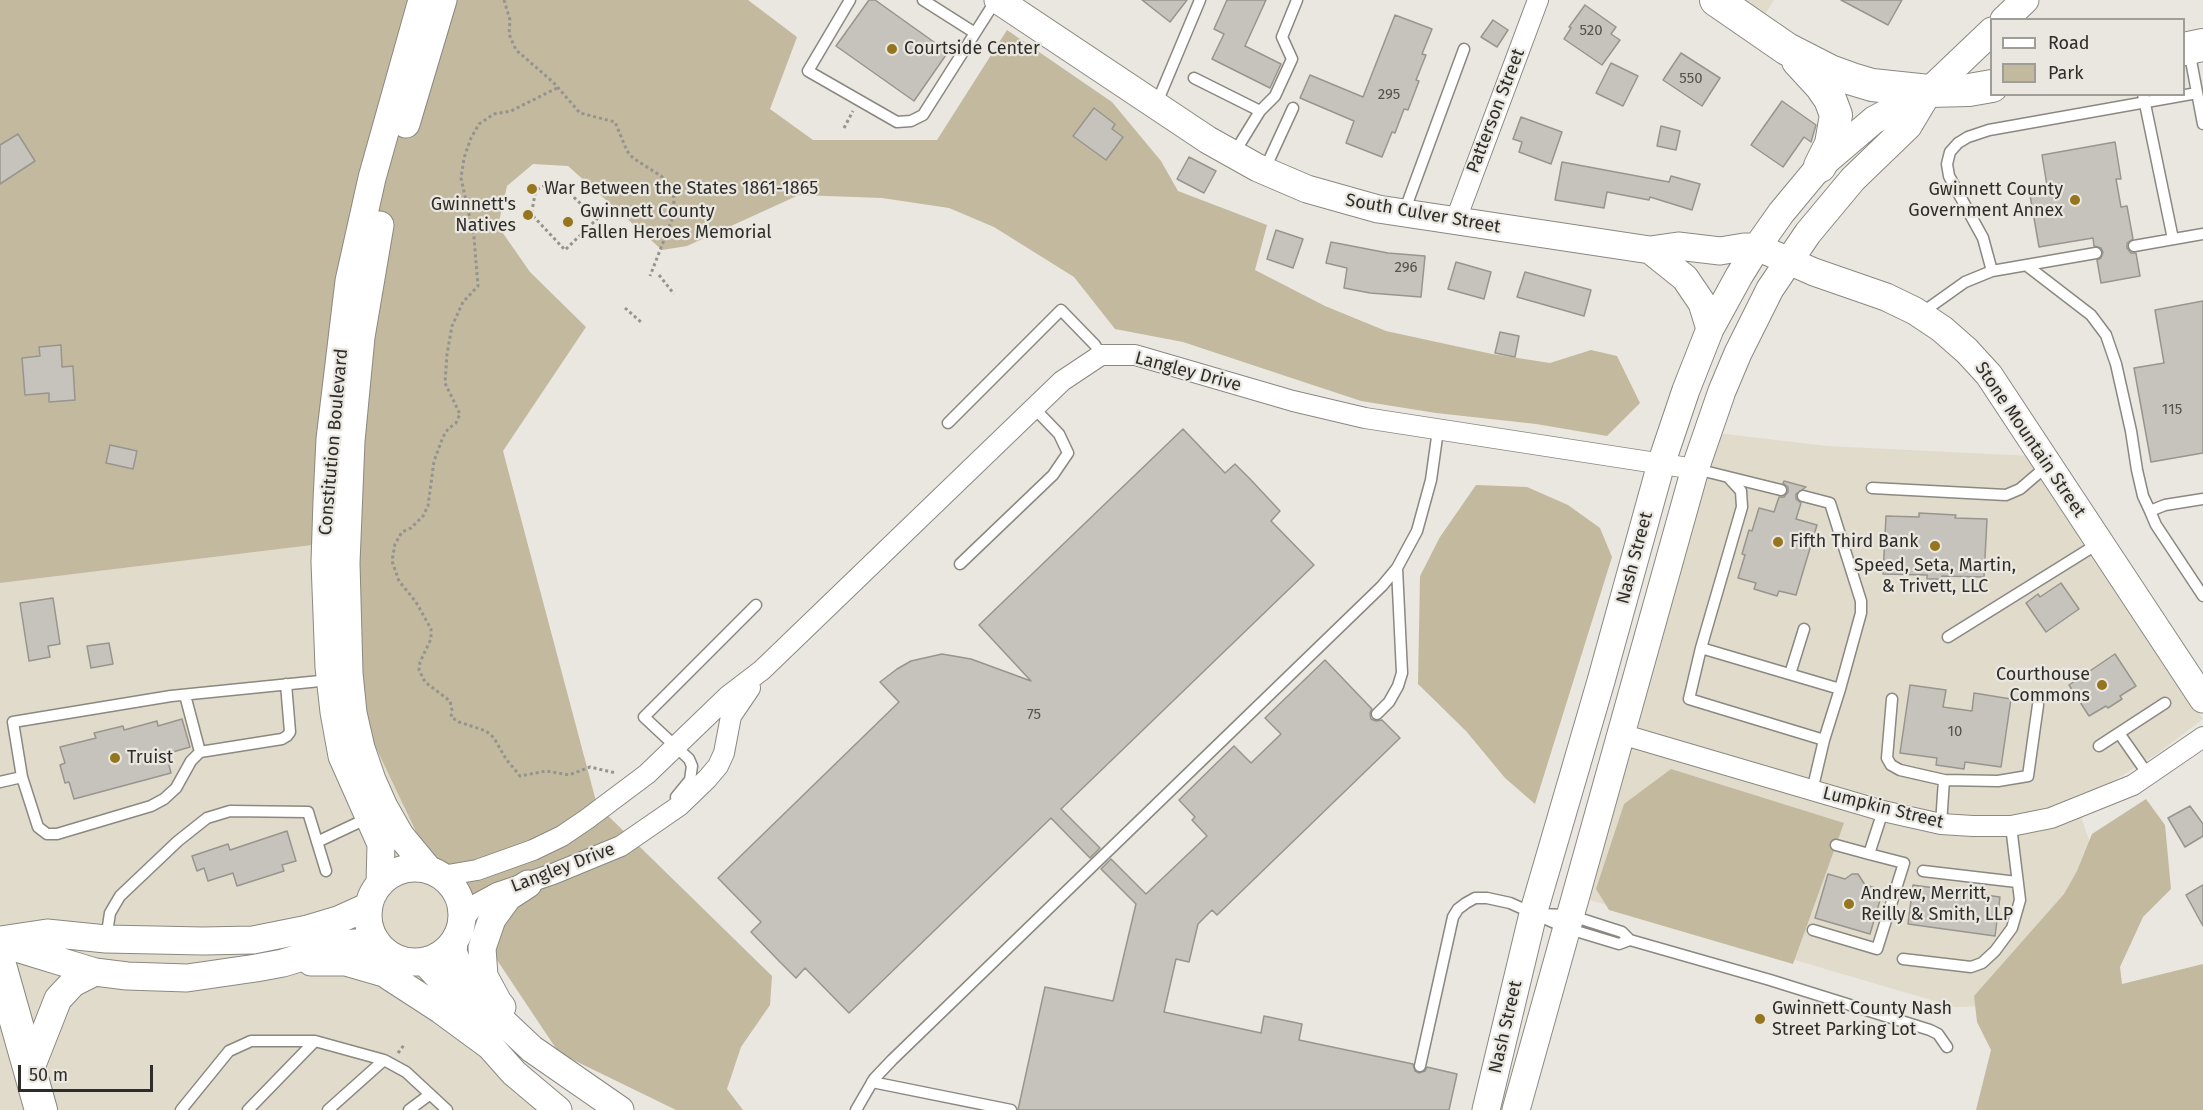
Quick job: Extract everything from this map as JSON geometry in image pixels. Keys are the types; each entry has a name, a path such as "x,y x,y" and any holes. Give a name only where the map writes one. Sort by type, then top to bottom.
{"main road":[{"path":"1716,0 1787,49 1830,71 1872,85 1929,90 1969,90 1990,86"},
{"path":"1787,49 1821,86 1830,99 1836,115 1831,144 1820,166"},
{"path":"0,964 41,1110"}],"street":[{"name":"Constitution Boulevard","path":"375,895 381,844 342,756 330,680 325,562 330,439 349,281 372,178 422,0"},
{"name":"Constitution Boulevard","path":"435,873 400,835 384,807 361,748 353,713 349,673 346,563 350,451 356,378 373,258 396,161 443,0"},
{"name":"South Culver Street","path":"997,0 1233,155 1307,189 1378,209 1405,214 1650,250"},
{"name":"Patterson Street","path":"1455,222 1538,0"},
{"path":"2006,18 2025,0"},
{"name":"Nash Street","path":"1486,1110 1533,914 1661,464 1710,329 1757,247 1781,213 1820,166 1875,120 1929,90 1990,33"},
{"name":"Nash Street","path":"1515,1110 1695,469 1722,391 1766,297 1788,262 1829,206 1908,126 1929,90"},
{"path":"1650,250 1678,246 1720,251 1757,247"},
{"name":"Stone Mountain Street","path":"1757,247 1788,262 1886,297 1942,328 1967,351 1989,375 2203,699"},
{"path":"1650,250 1675,268 1690,284 1701,303 1710,329"},
{"name":"Langley Drive","path":"435,873 477,870 533,850 562,836 647,774 728,696 762,670 1034,408 1075,371 1101,355 1135,355 1302,404 1365,418 1695,469"},
{"name":"Langley Drive","path":"458,931 475,905 497,893 528,884 621,846 679,806 718,765 724,753 731,716 762,670"},
{"name":"Lumpkin Street","path":"1621,734 1883,811 1941,824 2011,826 2051,818 2133,785 2203,737"},
{"path":"458,931 446,951 424,961 413,962 392,956 376,941 369,921 375,895 388,877 408,869 435,873 451,884 462,908 458,931 453,952 464,978 481,1001 532,1049 620,1110"},
{"path":"528,884 508,897 492,919 482,948 484,976 498,1002 541,1045 560,1069"},
{"path":"0,941 47,933 106,939 253,940 328,923 375,895"},
{"path":"0,941 95,972 127,976 187,978 283,963 346,962 384,973 441,1010 490,1046"},
{"path":"283,963 345,944 376,941"},
{"path":"424,961 445,984 490,1046 514,1073 558,1110"},
{"path":"30,1070 57,999 73,983 95,972"}],"lane":[{"path":"850,0 808,71 897,123 911,121 923,115 997,0"},
{"path":"923,0 975,33"},
{"path":"1156,106 1200,0"},
{"path":"1233,155 1260,111 1275,96 1292,59 1282,37 1297,0"},
{"path":"2192,47 2203,124"},
{"path":"1405,214 1464,49"},
{"path":"1194,78 1260,111"},
{"path":"2185,94 2198,93"},
{"path":"1992,272 1983,238 1949,176 1947,164 1950,152 1958,143 1989,130 2144,99 2171,96"},
{"path":"2144,99 2173,239"},
{"path":"1264,171 1293,108"},
{"path":"2134,246 2203,234"},
{"path":"1920,314 1965,282 1992,272 2096,253"},
{"path":"2026,265 2091,315 2106,335 2116,364 2143,496 2156,525 2203,596"},
{"path":"948,423 1061,310 1095,345 1101,355"},
{"path":"960,564 1053,475 1068,453 1059,434 1034,408"},
{"path":"856,1110 872,1082 892,1060 1365,603 1397,568 1417,531 1425,508 1438,430"},
{"path":"1872,488 2006,495 2020,489 2049,465"},
{"path":"1695,469 1781,490"},
{"path":"1729,478 1741,490 1742,507 1701,648 1689,699 1824,740"},
{"path":"1803,496 1830,502 1861,601 1861,614 1824,740 1812,791"},
{"path":"2150,511 2164,505 2203,499"},
{"path":"1948,637 2099,543"},
{"path":"1377,714 1389,702 1402,673 1397,568"},
{"path":"643,831 690,780 692,766 689,759 644,717 756,605"},
{"path":"1790,674 1804,630"},
{"path":"1701,648 1840,689"},
{"path":"286,684 290,732 282,739 200,752 191,761 176,788 164,799 151,806 57,834 47,834 38,827 22,777 13,722 185,695 286,684 330,680"},
{"path":"185,695 200,752"},
{"path":"1892,699 1887,758 1891,765 1900,770 1944,780 1998,781 2028,776 2038,705"},
{"path":"2099,746 2165,703"},
{"path":"2119,733 2149,776"},
{"path":"0,782 22,777"},
{"path":"1941,824 1944,780"},
{"path":"106,939 110,913 120,896 178,841 207,818 230,811 308,812 326,871"},
{"path":"1869,854 1883,811"},
{"path":"317,842 368,817"},
{"path":"1903,958 1971,967 1982,963 1995,951 2012,928 2020,900 2011,826"},
{"path":"1813,930 1877,949 1904,863 1836,845"},
{"path":"1923,870 2017,882"},
{"path":"1420,1066 1454,917 1458,909 1475,898 1488,898 1510,903 1533,914 1622,932 1630,940 1770,980 1930,1030 1938,1034 1947,1047"},
{"path":"181,1110 229,1051 251,1041 315,1041 384,1060 406,1072 447,1110"},
{"path":"248,1110 315,1041"},
{"path":"328,1110 384,1060"},
{"path":"872,1082 1011,1110"},
{"path":"409,1110 429,1095"}],"path":[{"path":"504,0 510,20 509,34 513,46 557,87 580,114 615,122 627,151 633,158 671,185 675,198 673,217 650,276"},
{"path":"557,87 511,111 494,114 479,124 464,158 461,178 474,237 478,286 463,302 452,326 447,354 446,383 460,414 456,423 443,437 434,461 428,506 423,516 411,528 402,532 395,544 392,561 399,581 416,602 431,629 431,639 420,662 419,670 425,682 450,701 451,717 486,731 494,738 506,759 520,776 546,771 569,775 590,767 619,775"},
{"path":"844,128 848,120"},
{"path":"548,184 564,188 597,219 581,235 565,250 541,225 534,217 532,206 538,189 548,184"},
{"path":"659,275 674,294"},
{"path":"625,308 642,323"}],"shaded area":[{"path":"1740,0 1774,0 1764,16"},
{"path":"1717,433 1827,446 2032,456 2203,719 2157,754 2089,796 2075,800 2115,913 2029,1005 1955,1007 1583,898"},
{"path":"337,542 404,808 427,855 514,1084 543,1110 0,1110 0,583"}],"green space":[{"path":"0,0 748,0 797,37 770,109 813,140 937,140 1007,30 1112,102 1161,161 1178,191 1267,225 1255,270 1325,306 1386,331 1492,354 1550,363 1591,350 1617,356 1640,403 1607,436 1536,424 1436,413 1361,401 1183,342 1115,329 1074,277 994,227 949,208 882,198 799,195 687,246 662,250 568,166 533,164 507,186 498,226 530,272 586,327 503,451 597,805 772,976 770,1005 741,1047 727,1089 743,1110 676,1110 559,1053 427,855 335,661 337,542 0,583"},
{"path":"1476,485 1527,487 1568,505 1600,528 1612,557 1535,804 1505,778 1466,731 1418,684 1420,576 1440,537"},
{"path":"1671,769 1844,823 1793,964 1609,910 1596,889 1624,804"},
{"path":"2146,799 2165,825 2171,889 2143,917 2120,967 2122,984 2203,964 2203,1110 1976,1110 1991,1050 1977,1022 1974,996 2064,894 2077,871 2092,834"}],"building":[{"name":"Courtside Center","path":"869,0 875,0 948,52 914,101 836,46"},
{"path":"1142,0 1187,0 1170,22"},
{"path":"1227,0 1266,0 1245,46 1281,64 1270,88 1212,59 1224,34 1214,29"},
{"path":"1841,0 1902,0 1888,25"},
{"path":"1585,5 1616,27 1611,34 1620,40 1602,65 1564,39 1571,28 1569,27"},
{"path":"1395,15 1432,29 1422,54 1426,55 1408,110 1404,109 1395,133 1392,132 1382,157 1346,143 1354,121 1300,98 1310,75 1363,97"},
{"path":"1493,20 1508,30 1497,47 1481,37"},
{"path":"1681,53 1720,78 1702,106 1663,80"},
{"path":"1611,63 1638,76 1623,106 1596,93"},
{"path":"1782,101 1816,125 1811,142 1804,137 1783,167 1751,145"},
{"path":"1094,108 1115,124 1112,129 1123,137 1106,160 1073,136"},
{"path":"1521,117 1562,132 1551,164 1519,152 1522,142 1513,139"},
{"path":"1661,126 1680,131 1676,150 1657,146"},
{"path":"18,134 35,161 0,184 0,145"},
{"name":"Gwinnett County Government Annex","path":"2115,142 2121,179 2116,179 2121,207 2127,206 2133,239 2127,243 2127,248 2131,253 2136,253 2140,276 2101,283 2097,260 2101,258 2103,252 2101,248 2094,246 2093,238 2039,247 2030,195 2048,192 2042,155"},
{"path":"1189,157 1216,171 1204,193 1177,179"},
{"path":"1562,162 1669,182 1671,176 1700,184 1692,210 1650,197 1649,200 1607,192 1604,208 1555,200"},
{"path":"1276,230 1303,239 1293,268 1267,259"},
{"path":"1331,242 1388,253 1425,256 1421,297 1370,293 1344,288 1347,268 1326,263"},
{"path":"1456,262 1491,272 1484,299 1448,289"},
{"path":"1525,272 1591,290 1584,316 1517,297"},
{"path":"2203,301 2203,453 2151,462 2134,368 2164,363 2155,310"},
{"path":"1500,332 1519,336 1515,357 1495,353"},
{"path":"61,345 62,367 73,366 75,400 49,402 49,393 25,395 22,358 40,356 39,347"},
{"path":"1183,429 1225,473 1235,464 1251,480 1280,511 1271,521 1314,565 1061,809 1100,848 1090,858 1051,818 849,1013 805,968 796,978 779,961 751,932 761,922 718,878 899,702 880,682 897,669 911,661 942,654 971,659 1031,681 979,625"},
{"path":"110,445 137,451 133,469 106,463"},
{"name":"Fifth Third Bank","path":"1784,481 1806,487 1796,494 1796,499 1801,503 1796,519 1817,525 1796,595 1779,591 1777,596 1754,589 1756,583 1738,578 1749,530 1752,531 1759,508 1774,512 1779,497 1784,497 1788,492"},
{"name":"Speed, Seta, Martin, & Trivett, LLC","path":"1919,513 1956,515 1955,518 1987,519 1984,577 1942,576 1942,579 1927,579 1927,575 1883,574 1886,516 1919,517"},
{"path":"2061,583 2079,609 2046,632 2026,603 2038,594 2040,597"},
{"path":"53,598 60,644 48,646 50,657 29,661 20,603"},
{"path":"109,643 113,664 91,668 87,646"},
{"name":"Courthouse Commons","path":"2115,654 2136,686 2120,696 2122,699 2108,708 2106,706 2089,716 2069,685"},
{"path":"1325,660 1372,709 1371,719 1382,720 1400,738 1217,915 1212,910 1198,924 1189,962 1176,959 1164,1012 1261,1033 1264,1016 1302,1024 1299,1040 1413,1064 1415,1071 1419,1073 1425,1071 1427,1067 1457,1074 1449,1110 1018,1110 1045,987 1113,1001 1136,904 1101,869 1111,859 1146,894 1207,836 1192,820 1195,817 1179,800 1234,746 1251,763 1281,734 1265,718"},
{"path":"1910,685 1946,690 1943,707 1972,711 1974,693 2011,699 2001,767 1965,762 1964,769 1936,765 1937,758 1900,753"},
{"name":"Truist","path":"182,719 190,747 166,754 171,773 74,799 69,782 65,783 60,765 65,763 60,747 96,738 94,733 123,726 124,730 157,721 158,726"},
{"path":"2190,806 2203,824 2203,836 2185,847 2168,818"},
{"path":"287,831 296,861 282,865 284,871 237,886 233,873 208,881 204,868 197,871 192,856 228,844 230,850"},
{"name":"Andrew, Merritt, Reilly & Smith, LLP","path":"1828,874 1845,879 1852,874 1858,874 1865,885 1883,890 1870,934 1815,918"},
{"path":"1913,885 2000,897 1995,936 1908,924"},
{"path":"2203,885 2203,926 2186,895"}],"place":[{"name":"Courtside Center","path":"892,49"},
{"name":"War Between the States 1861-1865","path":"532,189"},
{"name":"Gwinnett County Government Annex","path":"2075,200"},
{"name":"Gwinnett's Natives","path":"528,215"},
{"name":"Gwinnett County Fallen Heroes Memorial","path":"568,222"},
{"name":"Fifth Third Bank","path":"1778,542"},
{"name":"Speed, Seta, Martin, & Trivett, LLC","path":"1935,546"},
{"name":"Courthouse Commons","path":"2102,685"},
{"name":"Truist","path":"115,758"},
{"name":"Andrew, Merritt, Reilly & Smith, LLP","path":"1849,904"},
{"name":"Gwinnett County Nash Street Parking Lot","path":"1760,1019"}]}
